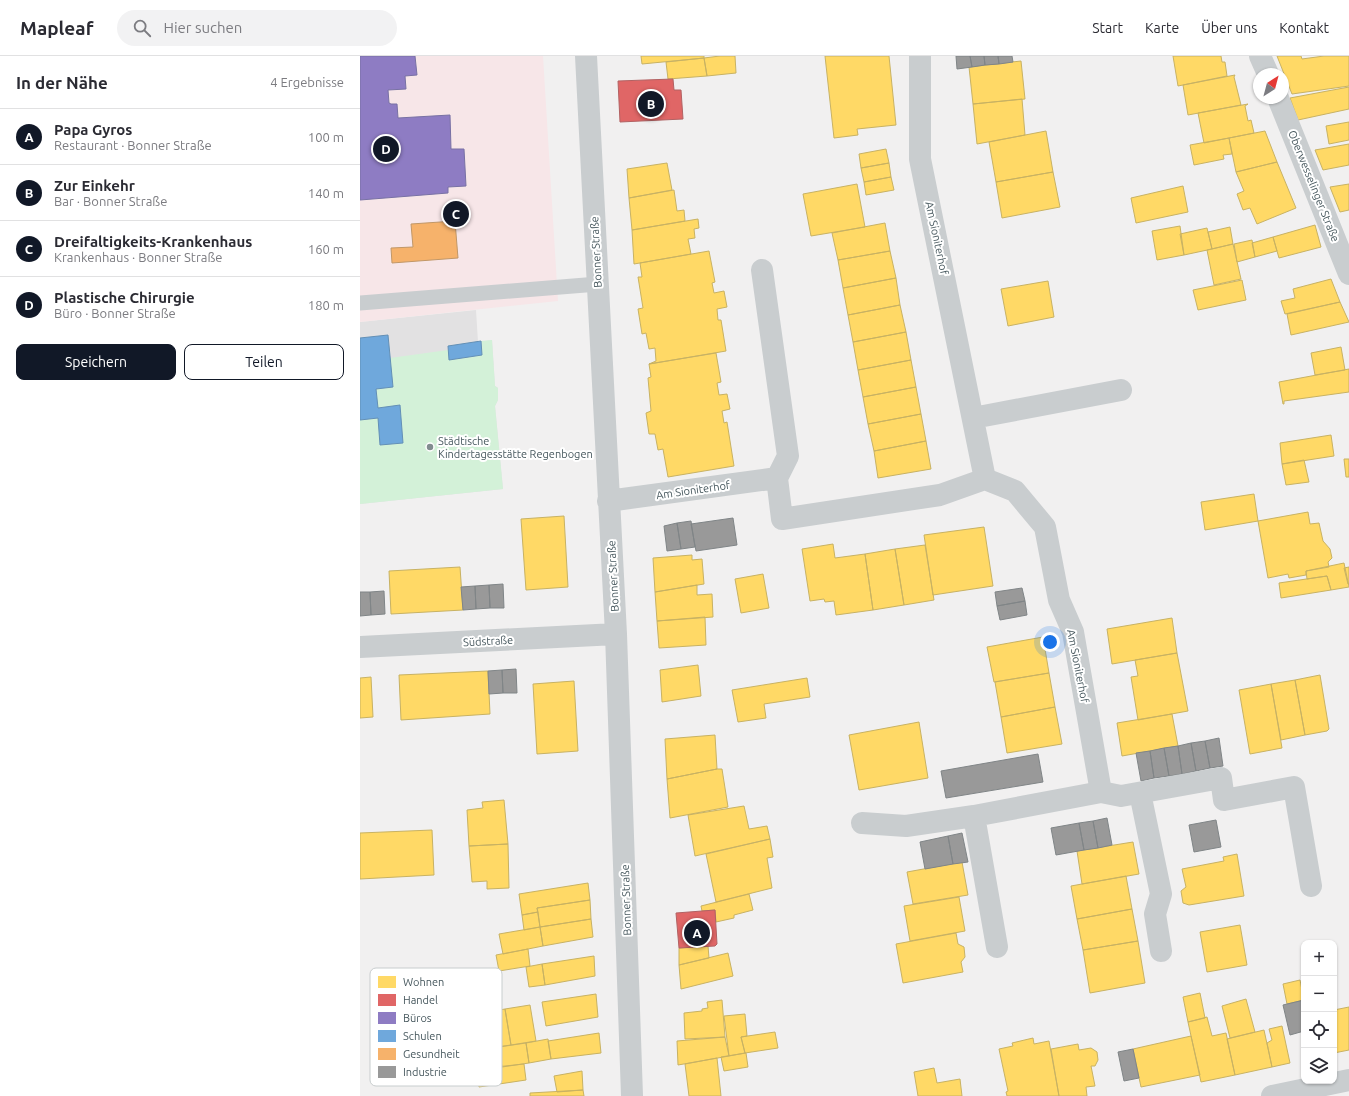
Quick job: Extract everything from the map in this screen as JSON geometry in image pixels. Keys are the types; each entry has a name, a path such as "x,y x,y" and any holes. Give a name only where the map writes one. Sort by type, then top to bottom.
{"street":[{"name":"Bonner Straße","path":"586,56 616,634 632,1096"},
{"name":"Am Sioniterhof","path":"920,56 920,159 985,479 1015,491 1045,527 1059,600 1073,632 1101,792"},
{"path":"1260,56 1265,68"},
{"name":"Oberwesselinger Straße","path":"1280,104 1349,274"},
{"path":"762,270 788,456 777,478 782,519 940,495 985,479"},
{"path":"973,418 1121,390"},
{"name":"Am Sioniterhof","path":"608,501 777,478"},
{"name":"Südstraße","path":"360,647 616,634"},
{"path":"862,823 906,826 974,816 1101,792 1122,796 1221,778 1224,800 1294,787 1311,886"},
{"path":"1140,793 1161,894 1155,914 1160,951"},
{"path":"974,816 997,947"},
{"path":"1272,1096 1349,1080"}],"lane":[{"path":"360,303 598,284"}],"shaded area":[{"path":"360,56 543,56 558,301 360,322"},
{"name":"Städtische Kindertagesstätte Regenbogen","path":"476,310 478,342 492,340 495,386 498,388 498,400 495,406 503,489 360,504 360,322"}],"green space":[{"name":"Städtische Kindertagesstätte Regenbogen","path":"492,340 495,386 498,388 498,400 495,406 503,489 360,504 360,420 378,418 380,445 403,443 400,405 378,408 376,389 393,387 390,358 448,350 450,360 482,355 481,341"}],"building: Wohnen":[{"path":"641,56 704,56 704,58 642,64"},
{"path":"735,56 736,73 707,76 704,58"},
{"path":"825,56 889,56 896,125 857,129 858,135 834,138"},
{"path":"1173,56 1221,56 1222,62 1225,62 1227,76 1178,86"},
{"path":"1277,56 1301,56 1302,59 1324,56 1349,56 1349,86 1292,94 1289,86 1289,68 1282,68"},
{"path":"704,58 707,76 668,79 666,62"},
{"path":"1021,61 1025,99 973,104 969,67"},
{"path":"1235,75 1234,77 1241,105 1188,115 1183,85"},
{"path":"1349,87 1349,109 1298,120 1290,98"},
{"path":"1022,99 1025,135 977,144 973,104"},
{"path":"1248,104 1245,106 1248,121 1251,120 1254,133 1204,143 1198,113"},
{"path":"1349,122 1349,140 1329,144 1326,126"},
{"path":"1046,131 1053,172 996,182 989,142"},
{"path":"1265,131 1277,162 1236,172 1229,138"},
{"path":"1229,138 1232,154 1223,155 1224,159 1194,165 1190,145"},
{"path":"1349,144 1349,165 1323,170 1315,150"},
{"path":"886,149 889,163 861,168 859,154"},
{"path":"1277,162 1296,208 1257,224 1250,208 1243,210 1237,194 1244,191 1236,172"},
{"path":"667,163 672,190 629,198 627,169"},
{"path":"889,163 891,177 864,182 861,168"},
{"path":"1053,172 1060,207 1002,218 996,182"},
{"path":"891,177 894,190 866,195 864,182"},
{"path":"857,184 865,227 811,236 803,194"},
{"path":"1349,184 1349,210 1340,212 1330,187"},
{"path":"1183,186 1188,212 1136,223 1131,198"},
{"path":"674,190 677,211 684,210 685,221 632,230 629,198"},
{"path":"698,219 699,228 694,229 695,238 688,239 691,254 634,264 632,230"},
{"path":"885,223 890,251 838,260 832,233"},
{"path":"1315,225 1321,247 1279,258 1273,237"},
{"path":"1180,226 1184,255 1157,260 1152,231"},
{"path":"1230,227 1233,244 1212,249 1208,232"},
{"path":"1207,228 1212,249 1184,255 1180,234"},
{"path":"1273,237 1277,251 1255,257 1252,243"},
{"path":"1252,240 1255,257 1237,262 1234,244"},
{"path":"1233,244 1241,279 1214,285 1207,250"},
{"path":"709,251 715,282 712,283 714,293 724,291 727,307 717,309 718,320 721,320 726,351 649,364 656,361 655,348 649,349 646,333 642,334 638,309 643,308 638,277 642,277 640,263"},
{"path":"890,251 896,278 843,288 838,260"},
{"path":"896,278 900,305 848,315 843,288"},
{"path":"1331,279 1340,302 1285,314 1281,301 1295,298 1293,289"},
{"path":"1242,280 1246,300 1198,310 1193,290"},
{"path":"1048,281 1054,317 1008,326 1001,289"},
{"path":"1340,302 1349,322 1291,335 1287,314"},
{"path":"900,305 906,332 853,342 848,315"},
{"path":"906,332 911,360 858,370 853,342"},
{"path":"1341,347 1345,370 1315,375 1311,353"},
{"path":"716,353 721,382 717,383 719,395 727,394 730,409 722,411 724,423 727,422 734,466 668,477 663,449 658,450 655,434 649,434 646,413 651,411 648,378 651,377 649,364"},
{"path":"911,360 916,387 863,397 858,370"},
{"path":"1349,369 1349,392 1284,401 1283,404 1279,382"},
{"path":"916,387 921,414 868,424 863,397"},
{"path":"921,414 926,441 874,451 868,424"},
{"path":"1331,435 1334,456 1282,464 1280,443"},
{"path":"926,441 931,469 878,478 874,451"},
{"path":"1344,459 1349,459 1349,477 1346,477"},
{"path":"1304,460 1309,482 1286,485 1282,464"},
{"path":"1254,494 1258,521 1205,530 1201,502"},
{"path":"1308,512 1310,524 1319,523 1323,541 1330,549 1332,558 1328,562 1329,567 1306,571 1306,575 1289,578 1288,574 1268,578 1258,521"},
{"path":"564,516 568,587 526,590 521,519"},
{"path":"984,527 993,586 933,595 924,535"},
{"path":"833,544 835,558 865,554 873,610 836,615 834,601 825,602 824,599 810,601 802,549"},
{"path":"925,545 934,600 904,605 895,549"},
{"path":"895,549 904,605 873,610 865,554"},
{"path":"692,555 692,560 702,559 704,584 655,592 653,558"},
{"path":"1344,563 1349,587 1331,590 1327,576 1307,579 1306,571"},
{"path":"460,567 463,610 391,614 389,571"},
{"path":"1349,567 1349,583 1348,584 1344,568"},
{"path":"763,574 769,608 741,613 735,579"},
{"path":"1327,576 1331,590 1281,598 1279,583"},
{"path":"697,585 697,595 712,594 713,617 657,621 655,592"},
{"path":"705,617 706,645 659,648 657,621"},
{"path":"1172,618 1177,653 1112,664 1107,629"},
{"path":"1043,637 1049,673 994,682 987,647"},
{"path":"1177,653 1188,711 1138,720 1131,677 1138,676 1135,660"},
{"path":"698,665 701,696 662,702 660,670"},
{"path":"488,671 490,714 401,720 399,675"},
{"path":"1049,673 1055,707 1001,717 995,682"},
{"path":"1320,675 1329,729 1327,731 1305,735 1295,680"},
{"path":"371,677 373,717 360,718 360,678"},
{"path":"807,678 810,697 764,704 766,718 738,722 732,690"},
{"path":"1295,680 1305,735 1281,740 1271,684"},
{"path":"574,681 578,751 537,754 533,684"},
{"path":"1271,684 1282,748 1250,754 1239,690"},
{"path":"1055,707 1062,744 1007,753 1001,717"},
{"path":"1172,714 1178,746 1122,756 1117,723"},
{"path":"919,722 928,778 859,790 849,735"},
{"path":"715,735 717,769 667,779 665,739"},
{"path":"722,769 728,807 670,818 667,779"},
{"path":"504,800 508,844 469,846 467,810 483,808 482,802"},
{"path":"744,806 749,829 767,826 770,839 695,856 688,815"},
{"path":"432,830 434,875 360,879 360,833"},
{"path":"770,839 773,857 767,858 772,888 716,902 706,854"},
{"path":"1133,842 1139,874 1082,884 1077,851"},
{"path":"508,844 509,888 487,889 487,881 472,882 469,846"},
{"path":"1237,854 1244,896 1189,905 1183,903 1181,891 1186,887 1182,869 1224,861 1223,857"},
{"path":"962,862 968,895 913,904 907,872"},
{"path":"1126,876 1132,909 1077,919 1071,886"},
{"path":"588,883 590,900 537,908 538,912 522,915 519,894"},
{"path":"749,894 753,910 734,915 734,918 716,922 715,910 702,911 701,906"},
{"path":"959,897 965,931 910,941 904,906"},
{"path":"590,900 591,919 540,927 537,908"},
{"path":"1132,909 1138,941 1083,950 1077,919"},
{"path":"538,912 540,927 524,930 522,915"},
{"path":"591,919 593,937 543,946 540,927"},
{"path":"1240,925 1247,965 1207,972 1200,932"},
{"path":"540,927 543,946 503,954 499,934"},
{"path":"956,933 958,944 964,947 965,957 961,962 963,972 903,983 896,944"},
{"path":"1138,941 1145,983 1090,993 1083,950"},
{"path":"708,946 709,958 679,965 679,948"},
{"path":"528,949 530,966 502,971 502,968 498,968 496,955"},
{"path":"728,953 733,976 681,989 679,965"},
{"path":"594,956 595,976 545,985 542,964"},
{"path":"542,964 545,985 529,987 526,967"},
{"path":"1300,980 1301,1001 1287,1004 1283,984"},
{"path":"1200,993 1205,1018 1188,1022 1183,997"},
{"path":"596,994 598,1017 546,1026 542,1002"},
{"path":"1246,999 1255,1032 1230,1038 1222,1006"},
{"path":"722,1000 725,1037 685,1039 684,1013 702,1011 702,1009 708,1008 707,1002"},
{"path":"530,1005 536,1041 511,1045 505,1009"},
{"path":"1349,1007 1349,1050 1337,1052 1337,1012 1337,1009"},
{"path":"505,1009 511,1045 502,1046 502,1010"},
{"path":"745,1014 747,1036 741,1037 745,1053 729,1056 724,1016"},
{"path":"1207,1017 1212,1036 1226,1033 1235,1075 1201,1082 1188,1022"},
{"path":"1282,1026 1290,1063 1272,1067 1267,1043 1272,1040 1269,1029"},
{"path":"1264,1030 1272,1067 1235,1075 1227,1039"},
{"path":"775,1032 778,1048 745,1053 741,1037"},
{"path":"599,1033 601,1053 551,1059 548,1041"},
{"path":"1191,1036 1200,1075 1141,1087 1133,1049"},
{"path":"725,1037 729,1056 678,1065 677,1041"},
{"path":"1033,1038 1034,1044 1049,1041 1059,1096 1007,1096 1006,1092 1008,1091 999,1049 1013,1046 1012,1043"},
{"path":"548,1039 551,1059 529,1063 526,1043"},
{"path":"526,1043 529,1063 502,1067 502,1047"},
{"path":"1078,1044 1079,1050 1091,1048 1097,1052 1098,1060 1095,1066 1091,1066 1095,1086 1086,1087 1087,1096 1059,1096 1051,1049"},
{"path":"746,1053 748,1067 724,1071 721,1057"},
{"path":"717,1058 721,1096 689,1096 685,1064"},
{"path":"524,1064 526,1080 502,1084 502,1066"},
{"path":"934,1068 937,1083 960,1079 962,1096 918,1096 914,1072"},
{"path":"582,1071 583,1090 557,1092 554,1076"},
{"path":"583,1090 584,1096 530,1096 530,1093"}],"building: Handel":[{"path":"673,79 674,90 681,90 683,119 620,122 618,81"},
{"path":"715,910 717,944 715,946 679,948 676,913"}],"building: Büros":[{"path":"360,56 415,56 417,75 405,76 406,89 388,90 389,103 397,104 398,118 450,115 451,149 464,149 466,186 448,187 448,193 360,200"}],"building: Schulen":[{"path":"388,335 393,387 376,389 378,408 400,405 403,443 380,445 378,418 360,420 360,338"},
{"path":"481,341 482,355 449,360 448,346"}],"building: Gesundheit":[{"path":"455,221 458,258 392,263 391,248 413,247 411,224"}],"building: Industrie":[{"path":"956,56 970,56 972,67 957,69"},
{"path":"970,56 984,56 985,65 972,67"},
{"path":"984,56 998,56 999,64 985,65"},
{"path":"998,56 1012,56 1013,62 999,64"},
{"path":"733,518 737,545 696,551 691,524"},
{"path":"691,521 695,547 681,549 677,523"},
{"path":"677,523 681,549 667,551 664,526"},
{"path":"503,584 504,608 490,608 489,585"},
{"path":"489,585 490,608 476,609 475,586"},
{"path":"475,586 476,609 463,610 461,587"},
{"path":"1022,588 1025,601 997,606 995,592"},
{"path":"384,591 385,614 371,615 370,592"},
{"path":"360,592 370,592 371,615 360,616"},
{"path":"1025,601 1027,615 1000,620 997,606"},
{"path":"516,669 517,693 503,693 502,670"},
{"path":"502,670 503,693 489,694 488,671"},
{"path":"1219,738 1223,766 1210,768 1205,741"},
{"path":"1205,741 1210,768 1196,771 1191,743"},
{"path":"1191,743 1196,771 1182,774 1178,746"},
{"path":"1178,746 1182,774 1169,776 1164,748"},
{"path":"1164,748 1169,776 1154,778 1150,751"},
{"path":"1150,751 1154,778 1141,781 1136,753"},
{"path":"1038,754 1043,782 946,798 941,771"},
{"path":"1107,818 1112,845 1098,848 1093,821"},
{"path":"1216,820 1221,847 1194,852 1189,825"},
{"path":"1093,821 1098,848 1084,850 1079,823"},
{"path":"1079,823 1084,850 1056,855 1051,828"},
{"path":"962,833 968,862 953,864 948,836"},
{"path":"948,836 953,864 925,869 920,842"},
{"path":"1301,1001 1301,1032 1290,1035 1283,1005"},
{"path":"1133,1049 1139,1078 1124,1081 1118,1052"}],"place":[{"name":"Zur Einkehr","path":"651,104"},
{"name":"Plastische Chirurgie","path":"386,149"},
{"name":"Dreifaltigkeits-Krankenhaus","path":"456,214"},
{"name":"Städtische Kindertagesstätte Regenbogen","path":"430,447"},
{"name":"Papa Gyros","path":"697,933"}]}
